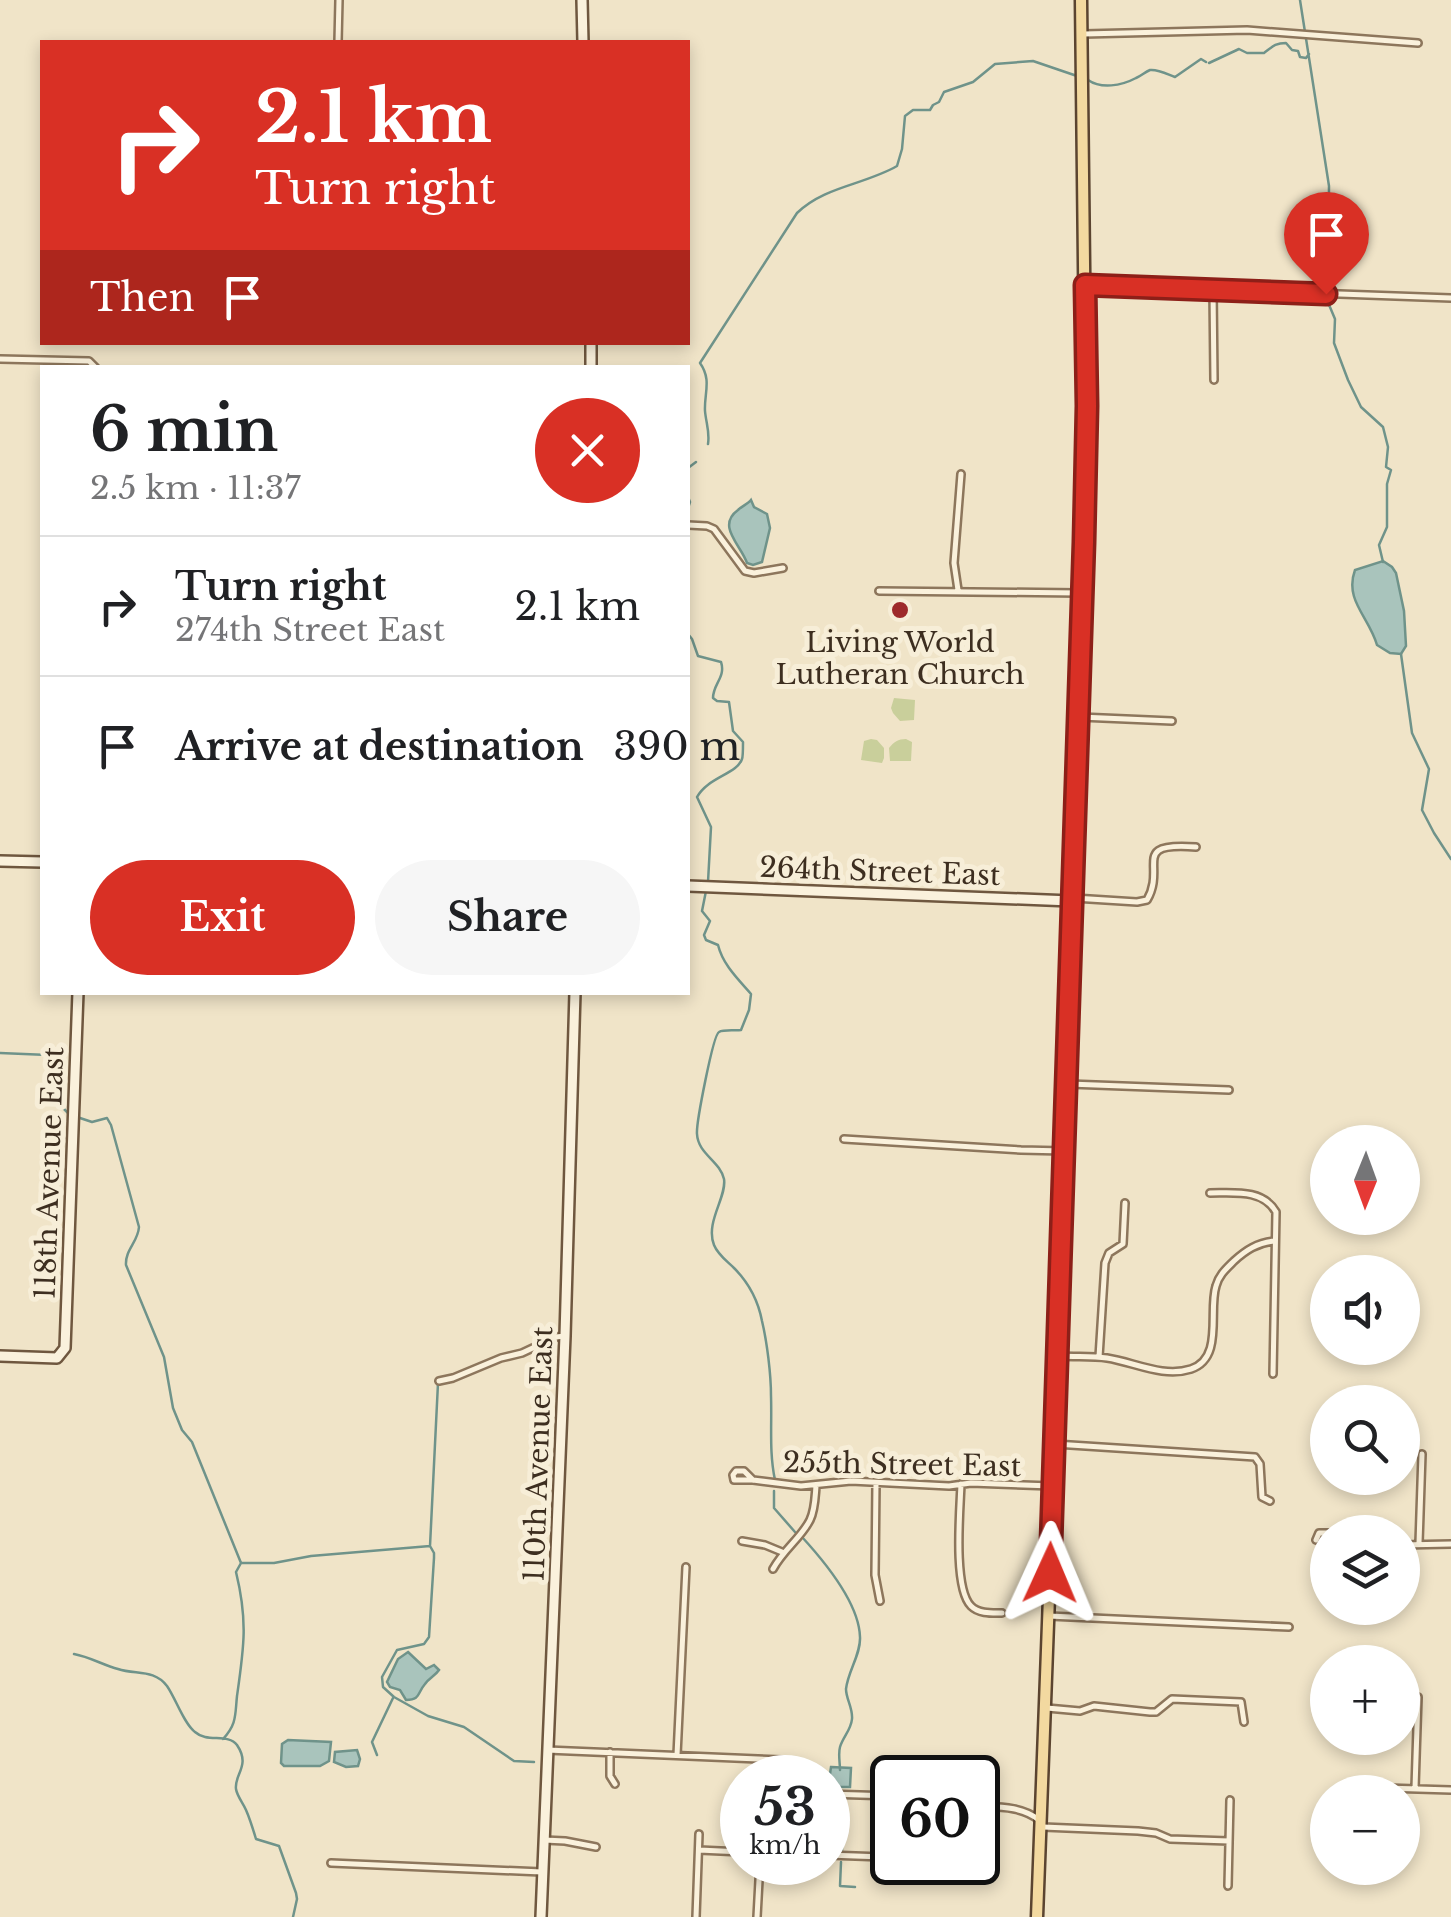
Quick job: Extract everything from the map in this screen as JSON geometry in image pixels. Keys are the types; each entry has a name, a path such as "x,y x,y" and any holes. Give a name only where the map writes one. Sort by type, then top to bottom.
{"main road":[{"path":"1036,1917 1087,406 1080,0"}],"street":[{"path":"338,40 339,0"},
{"path":"582,0 583,40"},
{"path":"1081,34 1247,30 1418,42"},
{"path":"1085,285 1451,298"},
{"path":"1213,290 1214,380"},
{"path":"0,359 89,360 94,365"},
{"path":"958,590 954,563 960,474"},
{"path":"690,525 714,529 745,571 783,568"},
{"path":"879,591 1082,593"},
{"path":"1077,717 1172,720"},
{"path":"1071,899 1143,901 1152,892 1159,850 1166,846 1196,848"},
{"path":"0,861 40,862"},
{"name":"264th Street East","path":"690,886 1071,899"},
{"name":"118th Avenue East","path":"0,1356 57,1358 63,1354 66,1343 78,995"},
{"name":"110th Avenue East","path":"540,1917 575,995"},
{"path":"1066,1084 1229,1090"},
{"path":"844,1139 1064,1150"},
{"path":"1210,1192 1254,1194 1275,1208 1273,1374"},
{"path":"1099,1357 1106,1260 1124,1242 1126,1204"},
{"path":"1057,1356 1099,1357 1154,1370 1187,1371 1197,1367 1210,1349 1214,1292 1219,1278 1248,1248 1274,1242"},
{"path":"439,1380 565,1336"},
{"name":"255th Street East","path":"1054,1444 1240,1455 1259,1460 1261,1494 1270,1501"},
{"path":"1420,1515 1422,1454"},
{"name":"255th Street East","path":"753,1480 816,1486 843,1482 949,1486 971,1482 1052,1486"},
{"path":"876,1483 875,1575 880,1601"},
{"path":"961,1484 963,1589 976,1609 1002,1613"},
{"path":"773,1568 810,1520 816,1486"},
{"path":"742,1542 782,1552"},
{"path":"1420,1543 1451,1544"},
{"path":"677,1755 686,1566"},
{"path":"1049,1616 1289,1627"},
{"path":"1045,1707 1080,1710 1094,1706 1156,1712 1172,1699 1229,1700 1242,1703 1244,1722"},
{"path":"548,1750 720,1757"},
{"path":"610,1752 610,1776 615,1784"},
{"path":"1420,1790 1451,1790"},
{"path":"1228,1886 1230,1800"},
{"path":"1000,1808 1032,1814 1040,1824 1149,1832 1170,1839 1229,1841"},
{"path":"696,1917 699,1834"},
{"path":"544,1840 596,1847"},
{"path":"699,1850 720,1851"},
{"path":"331,1863 542,1872"},
{"path":"757,1917 759,1885"}],"green space":[{"path":"894,698 915,700 914,720 900,721 891,708"},
{"path":"871,739 884,748 882,763 861,760 864,741"},
{"path":"906,739 912,742 911,761 890,761 889,748"}],"water":[{"path":"751,500 754,507 767,514 770,528 762,562 753,565 747,563 729,522"},
{"path":"1383,561 1396,573 1404,611 1406,646 1401,654 1377,645 1353,590 1355,570"},
{"path":"408,1652 426,1669 434,1665 439,1670 411,1700 387,1682 398,1659"},
{"path":"288,1740 331,1742 329,1761 320,1766 284,1766 282,1744"},
{"path":"357,1750 358,1766 334,1762 335,1752"}],"waterway":[{"path":"1300,0 1329,186 1328,291"},
{"path":"1209,63 1239,49 1264,53 1282,43 1298,51 1300,57 1309,54"},
{"path":"1088,80 1099,85 1118,85 1153,70 1175,77 1201,59 1206,62"},
{"path":"708,444 707,381 700,363 797,213 832,191 897,166 905,116 913,110 930,110 944,92 973,82 995,64 1033,61 1077,76"},
{"path":"1327,300 1335,319 1334,343 1348,380 1361,407 1383,427 1388,447 1386,467 1391,470 1387,484 1387,527 1379,545 1383,562"},
{"path":"690,466 696,462"},
{"path":"690,636 698,656 721,662 722,672 713,698 729,702 733,731 743,742 739,764 697,797 711,827 708,882"},
{"path":"1401,654 1412,733 1429,769 1422,810 1451,859"},
{"path":"706,891 702,911 710,921 706,940 718,945 727,965 751,994 741,1030 721,1031 716,1037 697,1134 701,1147 724,1179 712,1228 714,1245 748,1286 762,1321 770,1378 775,1480"},
{"path":"0,1053 48,1055 55,1100 69,1114"},
{"path":"77,1117 92,1122 107,1118 111,1125 139,1227 126,1265 164,1357 173,1408 192,1442 241,1563 236,1572 244,1634 235,1719 223,1739"},
{"path":"242,1563 430,1546 438,1383"},
{"path":"774,1491 774,1508 795,1532"},
{"path":"802,1537 839,1583 858,1624 860,1643 846,1689 852,1719 839,1755"},
{"path":"430,1546 434,1558 429,1637 424,1644 397,1650 382,1677 383,1687 428,1716 464,1727 514,1761 534,1762"},
{"path":"74,1654 156,1677 167,1686 195,1732 228,1739 237,1745 242,1759 237,1792 256,1839 279,1846 296,1893 293,1917"},
{"path":"377,1755 372,1742 393,1698"},
{"path":"840,1885 855,1887"}],"place":[{"name":"Living World Lutheran Church","path":"900,610"}],"route":[{"path":"1050,1573 1084,542 1085,285 1326,294"}]}
